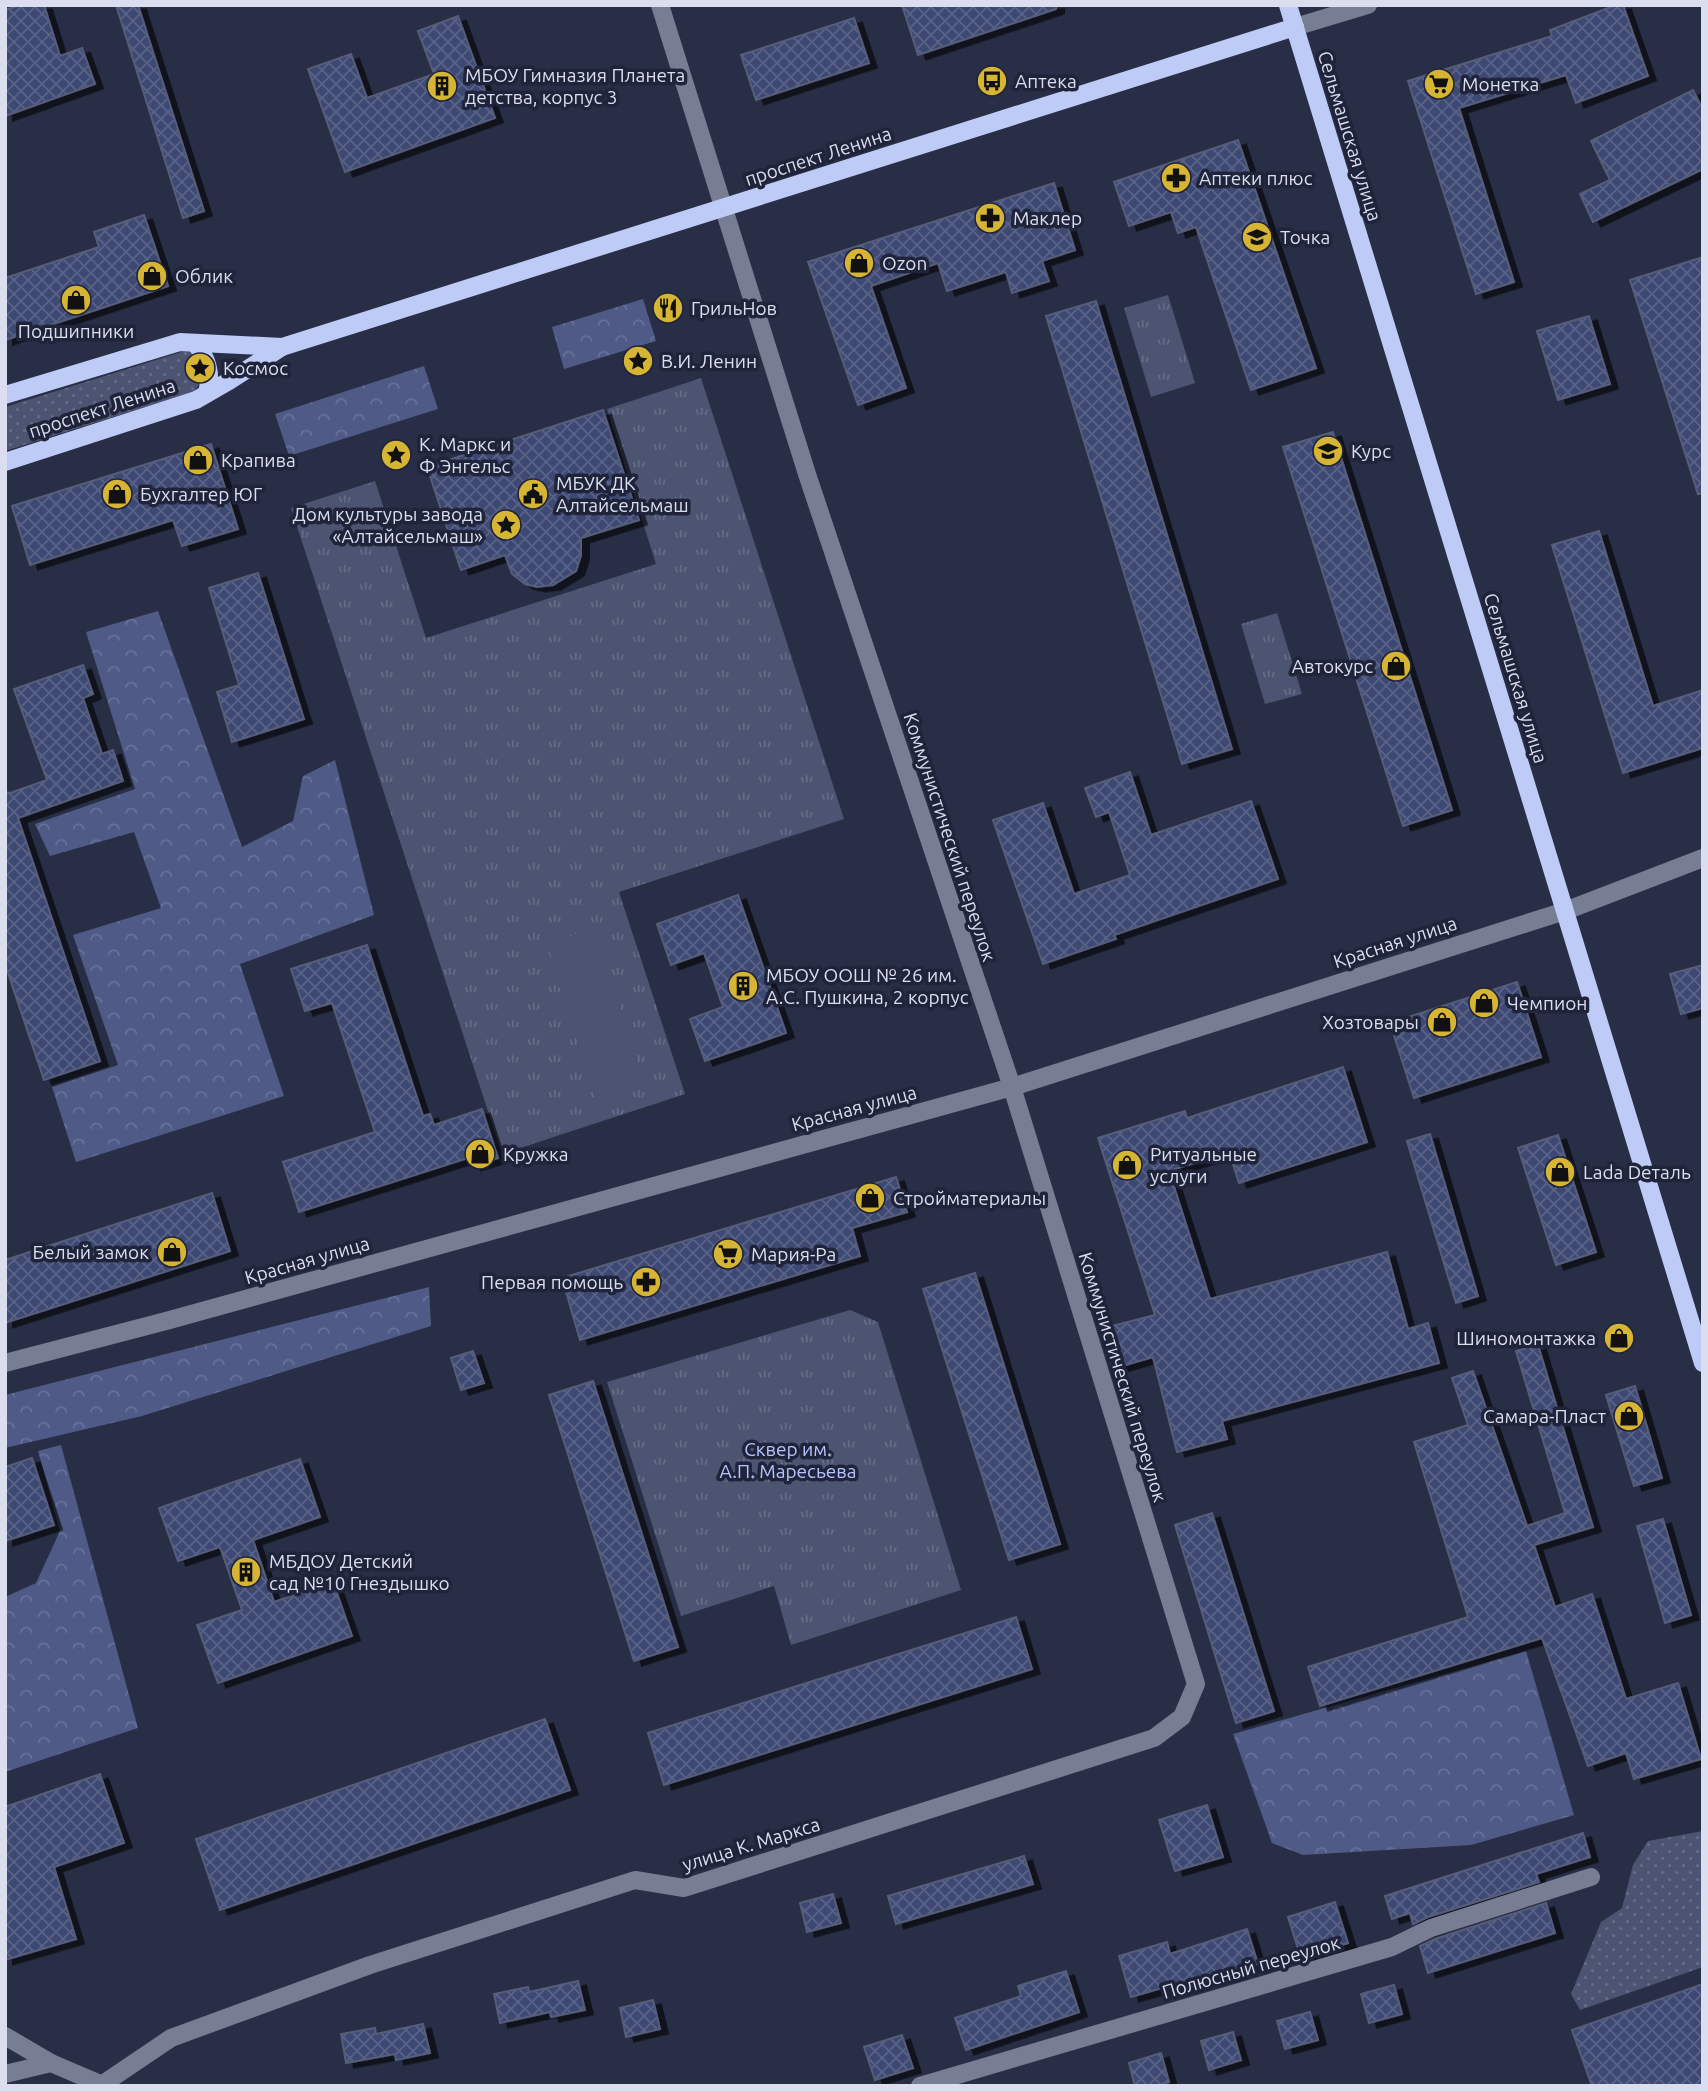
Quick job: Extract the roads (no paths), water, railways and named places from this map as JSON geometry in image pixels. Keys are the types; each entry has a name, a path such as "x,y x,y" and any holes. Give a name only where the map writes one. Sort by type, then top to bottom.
{"main road":[{"name":"Сельмашская улица","path":"1288,5 1703,1363"},
{"name":"проспект Ленина","path":"5,462 195,400 282,347 1295,27"},
{"name":"проспект Ленина","path":"5,395 180,342 282,347"},
{"path":"195,343 207,359 207,394"}],"street":[{"name":"Коммунистический переулок","path":"660,5 807,474 1012,1087 1196,1684"},
{"name":"проспект Ленина","path":"1295,27 1368,5"},
{"name":"Красная улица","path":"5,1363 1012,1087 1565,911 1703,858"},
{"name":"улица К. Маркса","path":"104,2085 171,2038 370,1965 635,1880 684,1888 1154,1738 1182,1717 1196,1684"},
{"name":"Полюсный переулок","path":"920,2086 1392,1947 1431,1928 1591,1877"},
{"path":"5,2036 51,2063 104,2085"},
{"path":"5,2074 51,2063"}],"place":[{"name":"Аптека","path":"992,81"},
{"name":"Монетка","path":"1439,84"},
{"name":"МБОУ Гимназия Планета детства, корпус 3","path":"442,86"},
{"name":"Аптеки плюс","path":"1176,178"},
{"name":"Маклер","path":"990,218"},
{"name":"Точка","path":"1257,237"},
{"name":"Ozon","path":"859,263"},
{"name":"Облик","path":"152,276"},
{"name":"Подшипники","path":"76,300"},
{"name":"ГрильНов","path":"668,308"},
{"name":"В.И. Ленин","path":"638,361"},
{"name":"Космос","path":"200,368"},
{"name":"Курс","path":"1328,451"},
{"name":"К. Маркс и Ф Энгельс","path":"396,455"},
{"name":"Крапива","path":"198,460"},
{"name":"Бухгалтер ЮГ","path":"117,494"},
{"name":"МБУК ДК Алтайсельмаш","path":"533,494"},
{"name":"Дом культуры завода «Алтайсельмаш»","path":"506,525"},
{"name":"Автокурс","path":"1396,666"},
{"name":"МБОУ ООШ № 26 им. А.С. Пушкина, 2 корпус","path":"743,986"},
{"name":"Чемпион","path":"1484,1003"},
{"name":"Хозтовары","path":"1442,1022"},
{"name":"Кружка","path":"480,1154"},
{"name":"Ритуальные услуги","path":"1127,1165"},
{"name":"Lada Dеталь","path":"1560,1172"},
{"name":"Стройматериалы","path":"870,1198"},
{"name":"Белый замок","path":"172,1252"},
{"name":"Мария-Ра","path":"728,1254"},
{"name":"Первая помощь","path":"646,1282"},
{"name":"Шиномонтажка","path":"1619,1338"},
{"name":"Самара-Пласт","path":"1629,1416"},
{"name":"МБДОУ Детский сад №10 Гнездышко","path":"246,1572"}],"park label":[{"name":"Сквер им. А.П. Маресьева","path":"788,1460"}]}
